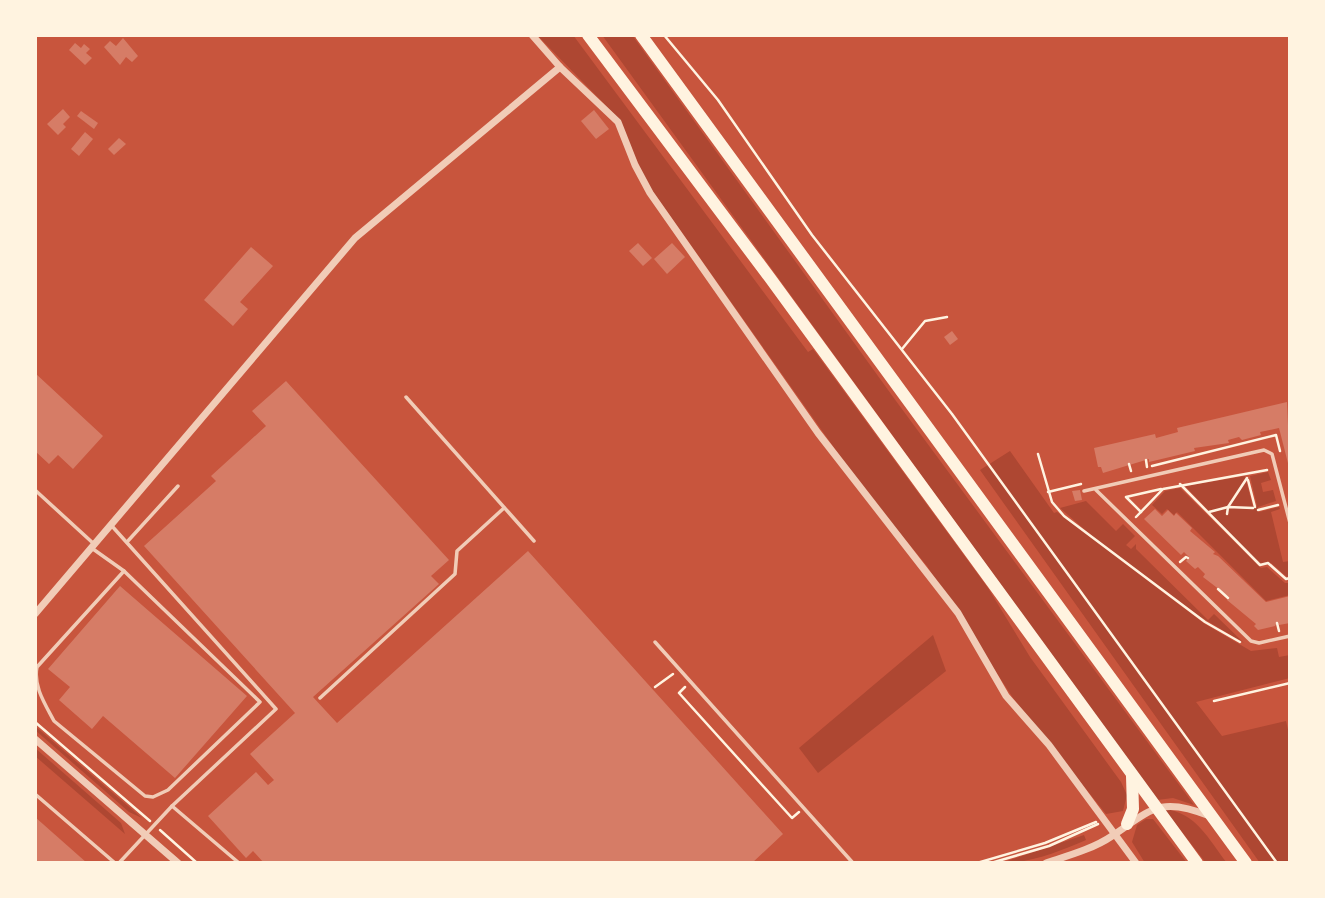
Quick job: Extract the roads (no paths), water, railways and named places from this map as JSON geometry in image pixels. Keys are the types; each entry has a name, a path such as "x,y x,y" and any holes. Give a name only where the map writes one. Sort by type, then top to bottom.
{"main road":[{"path":"588,35 770,278 1196,863"},
{"path":"641,35 1246,863"},
{"path":"1127,824 1133,808 1132,776"}],"street":[{"path":"532,35 560,67 618,122 635,165 658,205 818,433 958,613 1006,696 1049,745 1136,863"},
{"path":"35,614 355,238 560,67"},
{"path":"35,739 178,863"},
{"path":"1046,863 1115,834 1155,807 1180,806 1210,817"}],"lane":[{"path":"406,397 534,541"},
{"path":"1084,491 1264,450 1272,454 1290,523"},
{"path":"127,542 178,486"},
{"path":"1095,489 1251,641 1259,643 1290,635"},
{"path":"35,490 93,546 124,571 260,702 168,790 153,797 145,796 54,721 44,704 35,676 37,667 53,648 124,571"},
{"path":"320,698 455,574 457,551 504,508"},
{"path":"35,794 117,863 172,806 276,709 111,524"},
{"path":"655,642 853,863"},
{"path":"172,806 239,863"}]}
